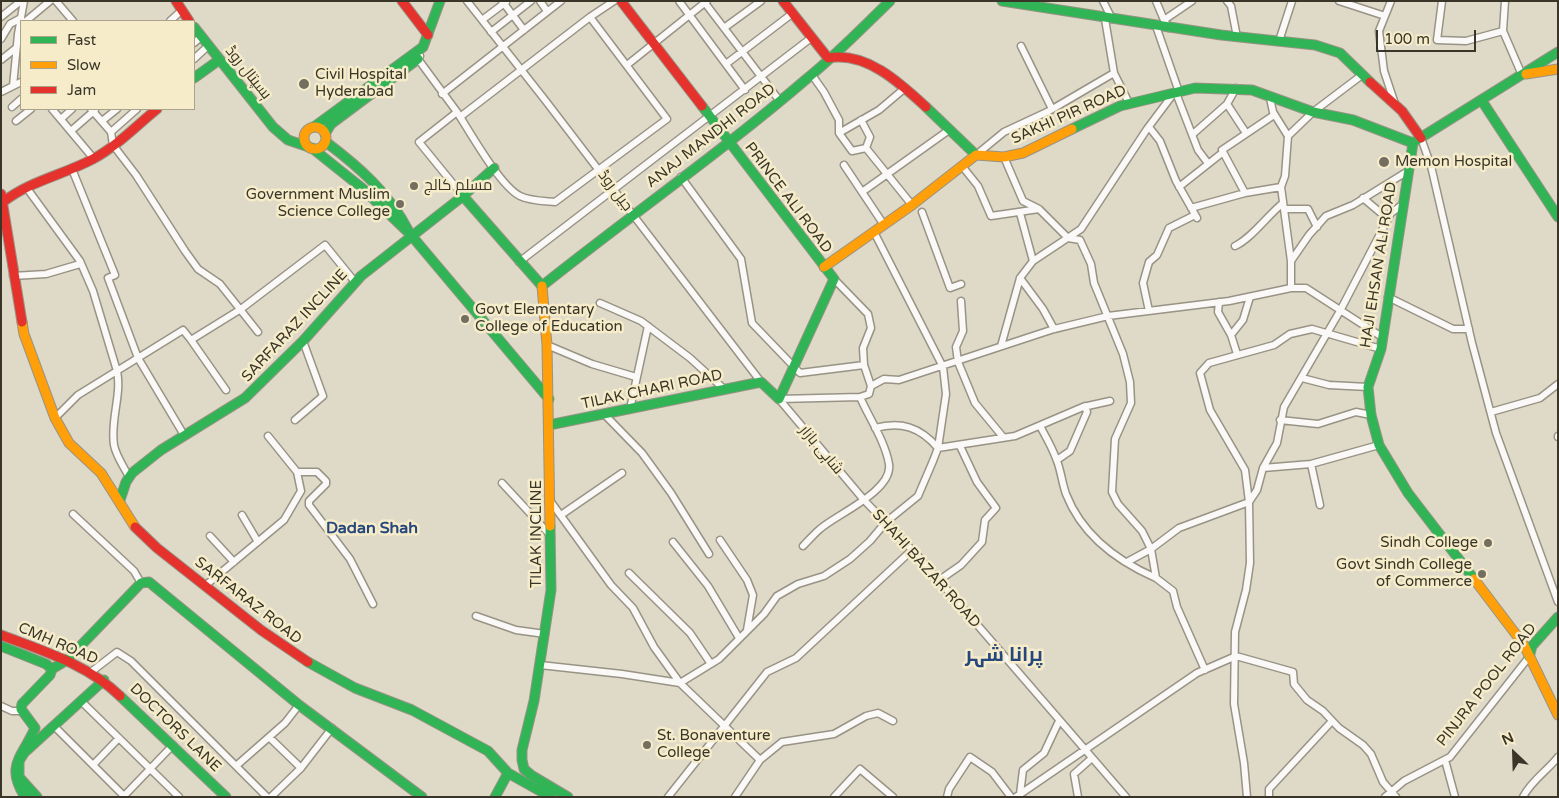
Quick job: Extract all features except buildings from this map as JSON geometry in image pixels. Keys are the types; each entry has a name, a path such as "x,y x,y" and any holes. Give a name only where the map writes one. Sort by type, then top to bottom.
{"street":[{"path":"1,17 21,1"},
{"path":"22,20 24,1"},
{"path":"26,20 50,1"},
{"path":"56,1 70,20"},
{"path":"176,1 188,20"},
{"path":"402,1 428,35"},
{"path":"305,134 305,143 311,148 322,147 330,125 408,64 418,59 440,1"},
{"path":"492,32 531,1"},
{"path":"540,1 547,11"},
{"path":"442,94 561,1"},
{"path":"542,286 463,196 419,142 522,70 590,17 614,1"},
{"name":"PRINCE ALI ROAD","path":"621,1 834,280"},
{"path":"680,1 745,90"},
{"path":"724,28 761,1"},
{"path":"784,1 828,58 843,56 857,59 905,88 976,155"},
{"name":"ANAJ MANDHI ROAD","path":"542,286 632,214 729,143 778,100 812,75 890,1"},
{"path":"1002,1 1156,26 1167,24 1237,37 1315,45 1340,52 1395,105"},
{"path":"1103,1 1109,19 1114,73 1129,102"},
{"path":"1156,1 1167,24"},
{"path":"1227,1 1231,6 1237,37"},
{"path":"1279,40 1292,1"},
{"path":"1339,1 1385,16"},
{"path":"1391,1 1379,31 1384,71 1395,105 1431,166 1469,329 1491,412 1558,602"},
{"path":"1442,1 1437,40 1466,41 1503,31"},
{"path":"1505,1 1503,31 1522,75"},
{"name":"جیل روڈ","path":"470,2 761,382"},
{"path":"482,20 504,2 524,30"},
{"path":"627,66 706,2 778,100"},
{"path":"1167,24 1190,2"},
{"path":"171,20 181,11"},
{"path":"726,64 793,13"},
{"path":"418,59 442,94 459,114 494,168 513,192 522,197 555,202 667,119 590,17"},
{"path":"1,40 10,24 20,23"},
{"path":"1156,26 1177,93 1198,150 1207,162"},
{"path":"13,86 16,48 20,36"},
{"path":"520,262 811,38"},
{"name":"ہسپتال روڈ","path":"197,40 208,46 282,135 288,140 311,148 362,188 411,235"},
{"path":"195,58 208,46"},
{"path":"1021,46 1052,109"},
{"path":"282,135 292,138 305,134 423,47"},
{"path":"1,60 16,48"},
{"path":"1416,140 1482,101 1558,52"},
{"path":"195,77 219,60"},
{"path":"15,67 20,63"},
{"path":"1522,75 1558,70"},
{"path":"824,267 912,205 1004,132 1052,109 1114,73"},
{"path":"812,75 840,120 839,132 852,151 866,148"},
{"path":"1288,136 1314,112 1362,75"},
{"path":"1,92 20,82"},
{"path":"839,132 879,110 905,88"},
{"name":"SAKHI PIR ROAD","path":"976,155 1004,157 1023,153 1129,102 1195,88 1252,90 1270,98 1314,112 1353,120 1416,140"},
{"path":"1193,134 1227,104 1236,88"},
{"path":"1001,346 1020,278 1033,261 1081,229 1149,127 1177,93"},
{"path":"1270,98 1274,115 1288,136 1286,176 1281,187 1291,261 1291,288"},
{"path":"12,107 20,100"},
{"path":"1482,101 1558,217"},
{"path":"1227,104 1246,133"},
{"path":"16,121 30,110"},
{"path":"53,110 94,158"},
{"path":"61,119 71,110"},
{"path":"71,131 93,110 111,132 113,146 136,175 198,269 220,284 258,332"},
{"path":"102,121 116,110"},
{"path":"111,132 136,110"},
{"path":"2,200 26,187 94,158 113,146 156,110"},
{"path":"1179,187 1207,162 1222,152 1226,146 1274,115"},
{"path":"861,120 870,137 866,148"},
{"path":"314,127 321,129 326,138 376,184 402,217 411,235 549,399"},
{"path":"1149,127 1160,141 1179,187 1196,217 1169,228 1158,255 1149,262 1143,283 1149,311"},
{"path":"862,192 949,130"},
{"name":"HAJI EHSAN ALI ROAD","path":"1416,140 1402,205 1381,349 1368,387 1371,415 1379,444 1408,493 1524,645 1558,715"},
{"path":"866,148 912,205"},
{"path":"1222,152 1245,192"},
{"path":"1004,157 1023,201 1039,209 1068,238 1080,240 1123,354 1130,382 1131,403 1115,439 1112,492 1118,504 1142,531 1151,549 1156,578"},
{"path":"844,165 884,225"},
{"path":"962,166 978,186 991,216 1039,209"},
{"name":"SARFARAZ INCLINE","path":"120,500 129,477 161,450 245,398 303,341 355,282 411,235 463,196 494,168"},
{"path":"72,169 115,275 108,278 138,358 184,435"},
{"path":"1291,261 1326,216 1363,198 1408,171"},
{"path":"681,177 741,258 752,323 797,370"},
{"path":"26,187 80,264 93,291 118,371 120,383 114,427 114,445 129,477"},
{"path":"1191,208 1245,192 1281,187"},
{"path":"1363,198 1388,219"},
{"name":"SARFARAZ ROAD","path":"2,200 24,334 55,418 69,443 101,473 120,500 136,528 157,548 261,630 300,658 356,688 412,710 488,751 508,772 551,797"},
{"path":"1127,562 1151,549 1179,528 1249,502 1256,490 1263,468 1277,443 1284,407 1328,333 1391,213 1402,205"},
{"path":"1235,246 1246,241 1266,217 1284,206 1308,209 1317,227"},
{"path":"922,212 950,288 961,284"},
{"path":"1020,213 1033,261"},
{"path":"540,665 622,674 680,684 711,664 764,614 777,596 798,584 824,576 850,559 870,541 886,522 918,496 938,448 946,394 943,367 874,232"},
{"path":"191,340 241,309 325,245 355,282"},
{"path":"13,276 46,274 80,264"},
{"path":"1020,278 1043,309 1054,329"},
{"path":"761,382 779,399 860,397 869,394 871,386 864,365 863,348 871,328 868,314 834,280 797,370 779,399"},
{"name":"TILAK INCLINE","path":"542,286 548,345 551,590 540,665 522,750 524,769 568,797"},
{"path":"871,386 884,379 899,380 1054,329 1108,316 1219,302 1291,288 1306,288 1382,337"},
{"path":"1388,296 1453,329 1469,329"},
{"path":"1231,335 1244,320 1250,297"},
{"path":"961,300 963,330 956,347 958,362 975,403 1003,437"},
{"path":"1219,302 1218,312 1231,335 1237,354"},
{"path":"600,304 648,326 690,358 724,388"},
{"path":"630,409 648,326"},
{"path":"1247,797 1243,755 1234,704 1235,632 1246,590 1250,563 1249,502 1245,470 1210,410 1200,373 1208,363 1274,345 1290,334 1312,329 1381,349"},
{"path":"55,418 78,395 183,330 226,390"},
{"path":"295,420 323,396 303,341"},
{"path":"548,345 592,364 636,376"},
{"path":"797,370 864,365"},
{"path":"1302,378 1329,385 1368,387"},
{"name":"TILAK CHARI ROAD","path":"549,425 761,382"},
{"path":"1491,412 1540,398 1558,384"},
{"path":"803,546 820,529 864,500 888,476 889,464 860,397"},
{"name":"شاہی بازار","path":"779,399 864,500"},
{"path":"938,448 1015,436 1085,406 1110,400"},
{"path":"1057,460 1070,451 1087,412 1085,406"},
{"path":"1280,420 1318,424 1356,412 1371,415"},
{"path":"605,415 642,453 671,493 709,554"},
{"path":"875,428 890,424 904,425 928,437 938,448"},
{"path":"1040,426 1057,460 1066,495 1085,529 1103,548 1135,569 1156,578 1173,591 1177,607 1205,670"},
{"path":"206,585 284,520 301,491 297,472 268,436"},
{"path":"1263,468 1311,464 1379,444"},
{"path":"938,581 961,565 982,542 985,520 996,508 977,482 960,446"},
{"path":"1311,464 1320,505"},
{"path":"297,472 317,472 326,481 326,484 309,501 309,506 350,559 373,604"},
{"path":"561,515 622,473"},
{"path":"502,482 551,537"},
{"name":"SHAHI BAZAR ROAD","path":"864,500 912,550 1059,722 1126,797"},
{"path":"551,502 611,585 633,608 654,647 680,684 760,760"},
{"path":"73,514 134,571 141,583"},
{"path":"242,515 258,542"},
{"path":"210,536 234,562"},
{"path":"720,540 746,580 753,595 747,631"},
{"path":"673,542 708,586 739,638"},
{"path":"668,797 767,672 796,658 912,550"},
{"path":"629,573 690,633 711,664"},
{"path":"25,797 14,782 12,767 35,728 21,711 22,704 50,675 52,669 67,660 141,583 146,581 152,582 169,599 300,705 422,797"},
{"path":"476,616 516,630 545,634"},
{"name":"PINJRA POOL ROAD","path":"1385,797 1394,794 1404,780 1450,758 1529,657 1532,646 1558,617"},
{"name":"CMH ROAD","path":"1,635 67,660 104,680"},
{"name":"CMH ROAD","path":"1,646 46,664 52,669"},
{"path":"91,672 117,652 131,661 267,797"},
{"path":"1018,795 1117,726 1146,709 1197,672 1236,656 1292,672 1294,684 1307,700 1339,728 1363,745 1371,754 1383,782 1394,794"},
{"path":"37,797 19,777 20,761 24,753 104,680"},
{"name":"DOCTORS LANE","path":"104,680 226,797"},
{"path":"81,700 179,797"},
{"path":"236,766 285,723 300,705"},
{"path":"1,706 12,711 21,711"},
{"path":"735,797 760,760 782,742 834,734 866,716 878,713 893,721"},
{"path":"1269,797 1269,789 1332,721"},
{"path":"1018,795 1021,773 1044,754 1059,722"},
{"path":"54,726 124,796 173,746"},
{"path":"271,797 301,768 332,728"},
{"path":"269,737 301,768"},
{"path":"93,765 119,738"},
{"path":"947,797 949,789 970,757 992,772 1011,797"},
{"path":"1523,797 1528,787 1558,757"},
{"path":"1078,797 1074,774 1092,758"},
{"path":"1445,760 1455,797"},
{"path":"834,797 860,769 893,797"},
{"path":"495,797 508,772"}],"traffic: fast":[{"path":"314,127 423,47 440,1"},
{"path":"542,286 777,103 831,58 890,1"},
{"path":"1002,1 1221,35 1315,45 1340,53 1370,82"},
{"path":"195,28 273,127 288,140 309,147"},
{"path":"1417,140 1558,52"},
{"path":"325,134 331,124 418,59"},
{"path":"195,77 219,60"},
{"path":"1072,129 1120,106 1195,88 1252,90 1313,112 1353,120 1413,143"},
{"path":"1482,101 1558,217"},
{"path":"549,425 761,382 779,399 834,279 702,106"},
{"path":"926,107 976,155"},
{"path":"326,142 350,161 382,192 408,230"},
{"path":"1413,143 1381,349 1368,387 1371,415 1379,445 1408,493 1474,579"},
{"path":"312,148 362,188 411,235 549,399"},
{"path":"120,500 126,482 132,473 161,450 245,398 303,341 361,276 463,196 494,168"},
{"path":"463,196 542,286"},
{"path":"550,526 551,590 534,701 522,750 522,760 524,769 531,775 568,797"},
{"path":"52,669 67,660 141,583 149,582 299,705 422,797"},
{"path":"1529,657 1532,646 1558,617"},
{"path":"1,646 46,664 52,669"},
{"path":"308,662 355,688 412,710 488,751 508,773 551,797"},
{"path":"25,797 16,777 16,769 35,728 21,709 22,704 50,675 52,669"},
{"path":"37,797 19,777 19,761 24,753 104,680"},
{"path":"120,696 226,797"},
{"path":"495,797 508,773"}],"traffic: slow":[{"path":"1526,74 1558,69"},
{"path":"315,127 323,130 326,138 323,146 315,149 307,146 304,138 307,130 315,127"},
{"path":"824,267 912,205 976,155 1004,157 1023,153 1072,129"},
{"path":"542,286 547,345 550,526"},
{"path":"22,322 24,334 55,418 69,443 101,473 135,527"},
{"path":"1474,579 1524,645 1558,715"}],"traffic: jam":[{"path":"176,1 188,20"},
{"path":"402,1 428,35"},
{"path":"621,1 702,106"},
{"path":"783,1 828,58 856,59 869,64 894,79 926,107"},
{"path":"1370,82 1402,111 1421,138"},
{"path":"3,202 35,183 82,165 102,154 156,110"},
{"path":"1,194 22,322"},
{"path":"135,527 157,548 261,630 308,662"},
{"path":"1,635 79,667 93,675 120,696"}],"place":[{"name":"Civil Hospital Hyderabad","path":"304,84"},
{"name":"Memon Hospital","path":"1384,162"},
{"name":"مسلم کالج","path":"414,186"},
{"name":"Government Muslim Science College","path":"400,204"},
{"name":"Govt Elementary College of Education","path":"465,319"},
{"name":"Sindh College","path":"1488,543"},
{"name":"Govt Sindh College of Commerce","path":"1482,574"},
{"name":"St. Bonaventure College","path":"647,745"}],"district":[{"name":"Dadan Shah","path":"372,529"},
{"name":"پرانا شہر","path":"1004,656"}]}
